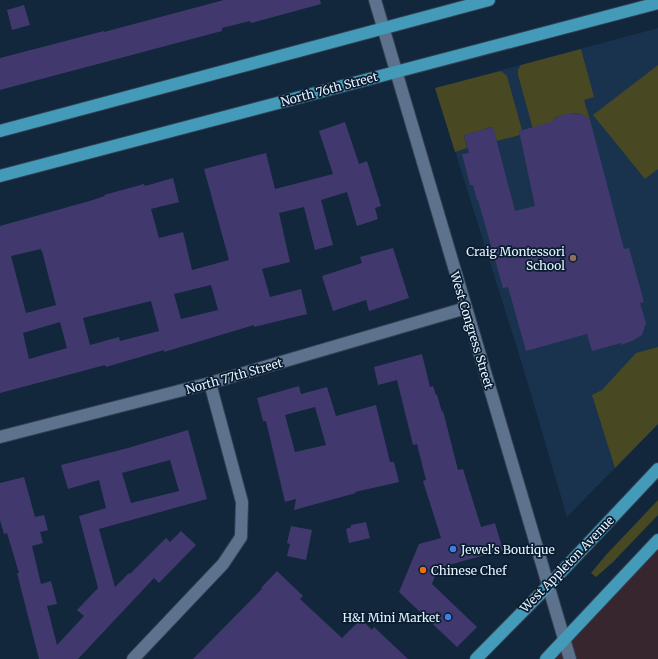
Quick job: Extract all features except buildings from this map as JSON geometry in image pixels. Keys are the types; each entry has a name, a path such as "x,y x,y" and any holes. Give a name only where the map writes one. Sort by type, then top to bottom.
{"main road":[{"path":"0,131 489,0"},
{"name":"North 76th Street","path":"0,176 658,3"},
{"name":"West Appleton Avenue","path":"476,659 658,469"},
{"path":"546,659 658,540"}],"street":[{"name":"West Congress Street","path":"375,0 570,659"},
{"name":"North 77th Street","path":"0,437 210,383 466,308"},
{"path":"134,659 223,564 241,537 242,502 210,383"}],"shaded area":[{"name":"Craig Montessori School","path":"658,28 658,424 567,517 522,364 435,88"},
{"path":"581,49 594,97 584,100 590,120 581,114 568,114 554,118 556,127 534,133 518,75 518,70 521,65"},
{"path":"658,65 658,169 645,179 593,115"},
{"path":"501,71 507,76 522,130 519,131 520,135 497,141 492,127 464,135 467,148 455,152 435,88"},
{"path":"658,347 658,424 615,468 592,395 602,390 636,353"},
{"path":"658,500 658,515 613,562 596,577 591,573 606,555"},
{"path":"658,540 658,659 546,659"}],"place":[{"name":"Craig Montessori School","path":"573,258"},
{"name":"Jewel's Boutique","path":"453,549"},
{"name":"Chinese Chef","path":"423,570"},
{"name":"H&I Mini Market","path":"448,617"}]}
